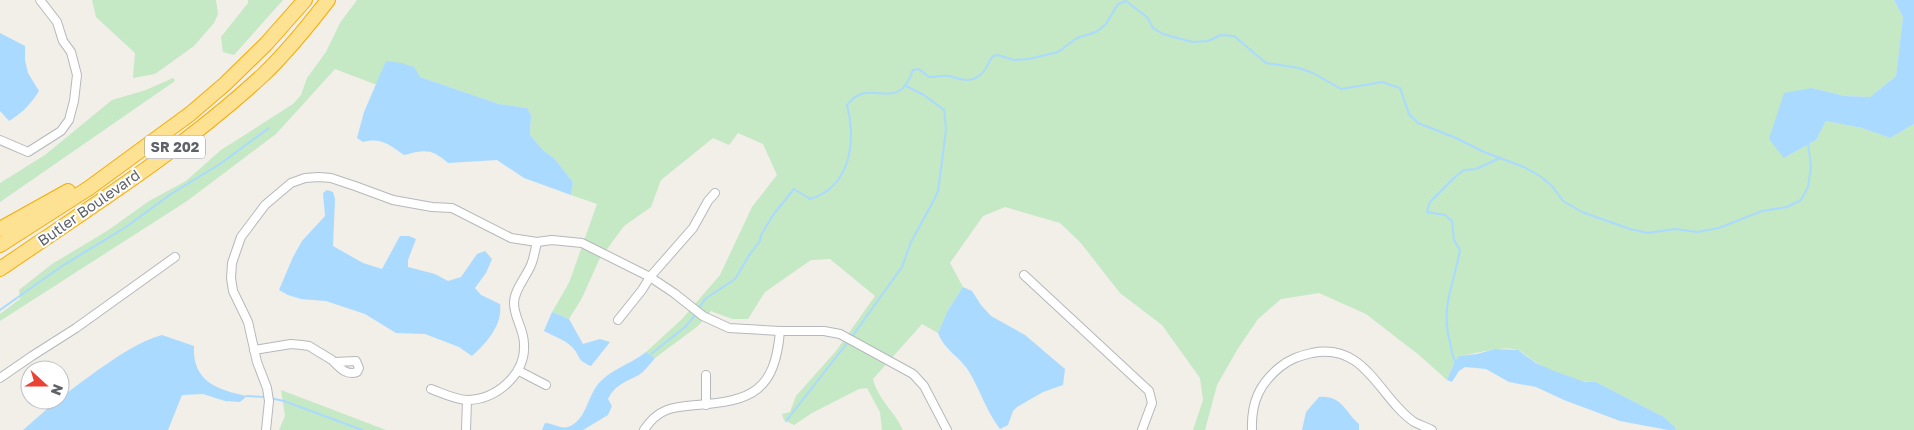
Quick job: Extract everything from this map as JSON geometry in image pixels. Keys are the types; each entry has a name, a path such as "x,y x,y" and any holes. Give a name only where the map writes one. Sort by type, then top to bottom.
{"highway":[{"name":"Butler Boulevard","path":"0,245 89,188 190,114 226,84 266,44 305,0"},
{"name":"Butler Boulevard","path":"0,270 128,181 214,118 264,74 300,36 328,0"},
{"path":"0,229 161,136"}],"street":[{"path":"0,140 28,152 61,132 69,120 74,101 76,75 72,52 63,41 57,22 40,0"},
{"path":"266,430 268,418 267,388 257,362 248,322 233,291 232,263 241,237 265,205 291,183 305,178 331,178 392,200 432,207 452,208 511,238 537,242 552,240 582,243 596,248 650,277 703,316 730,328 824,331 840,334 913,374 924,386 947,430"},
{"path":"618,320 650,277 693,228 708,201 715,193"},
{"path":"431,389 467,400 484,397 507,384 518,371 524,353 524,344 522,331 515,315 515,296 532,264 537,242"},
{"path":"0,378 76,328 175,257"},
{"path":"1024,276 1149,391 1152,403 1142,430"},
{"path":"644,430 654,417 666,410 678,406 739,400 754,392 768,380 774,367 780,331"},
{"path":"254,350 292,344 309,346 334,362"},
{"path":"1252,430 1252,414 1255,400 1271,374 1290,359 1319,352 1333,353 1351,358 1363,367 1414,421 1432,430"},
{"path":"518,371 546,385"},
{"path":"706,375 706,404"},
{"path":"466,430 467,400"}],"green space":[{"path":"92,0 216,0 218,14 214,23 194,46 155,74 133,78 135,53 96,17"},
{"path":"248,0 283,0 234,55 223,52 221,37 248,3"},
{"path":"357,0 1894,0 1903,17 1896,76 1870,97 1845,96 1812,88 1784,158 1816,140 1826,121 1862,128 1890,138 1914,124 1914,430 1675,430 1676,428 1664,417 1596,382 1565,377 1544,367 1520,351 1511,349 1496,349 1459,356 1447,380 1419,355 1366,314 1319,293 1281,299 1258,319 1217,385 1205,430 1193,430 1203,400 1200,378 1162,325 1120,293 1080,242 1060,223 1005,207 983,216 950,263 963,287 948,310 938,333 922,324 873,379 882,399 903,430 882,430 880,412 867,388 859,389 812,413 794,425 784,420 782,414 790,412 796,396 836,351 875,296 830,259 811,260 765,292 748,319 732,319 711,311 698,326 655,358 646,352 682,319 720,275 752,207 777,175 763,144 738,133 729,145 713,138 661,180 651,207 624,226 599,260 582,298 569,319 552,312 569,283 597,204 571,195 573,182 554,158 544,151 530,135 531,115 527,108 499,104 420,77 386,61 377,85 335,69 276,134 187,201 0,321 0,314 20,299 19,290 52,264 107,231 149,201 186,181 221,150 293,104 301,95 307,78 326,52 340,23"},
{"path":"173,78 175,81 0,202 0,183 45,155 112,100 146,90"},
{"path":"281,390 386,430 279,430 285,416"}],"water":[{"path":"1894,0 1914,0 1914,124 1890,138 1862,128 1826,121 1816,140 1784,158 1769,139 1784,93 1812,88 1845,96 1870,97 1896,76 1903,17"},
{"path":"0,33 25,46 25,60 28,73 39,91 26,108 9,121 0,111"},
{"path":"386,61 414,67 420,77 499,104 527,108 531,115 530,135 544,151 554,158 573,182 571,195 524,178 497,160 448,163 432,153 423,151 404,155 380,141 363,142 357,138 364,112"},
{"path":"327,190 333,192 335,199 333,246 363,263 382,269 400,236 409,236 416,239 408,260 408,267 435,274 448,281 461,277 477,254 485,251 492,259 486,273 475,288 481,295 500,304 499,319 488,339 472,356 459,347 425,334 396,333 365,314 326,301 301,299 279,290 302,241 325,216 323,193"},
{"path":"963,287 972,291 991,316 1025,335 1065,369 1063,385 1043,392 1017,407 1013,411 1008,425 1000,429 968,370 948,349 938,333 948,310"},
{"path":"552,312 569,319 583,344 600,339 610,342 591,366 581,360 569,344 544,331"},
{"path":"162,335 194,346 194,358 197,368 208,382 226,391 247,396 240,402 225,401 203,394 182,395 168,430 23,430 47,410 70,410 70,391 136,345"},
{"path":"1495,349 1518,350 1536,363 1554,371 1585,382 1596,382 1664,417 1676,428 1675,430 1668,430 1620,421 1564,400 1536,387 1509,382 1486,369 1465,367 1459,371 1452,382 1447,380 1459,356"},
{"path":"646,352 655,358 641,374 622,383 613,391 608,399 612,406 608,415 583,430 542,430 545,423 559,427 568,427 574,424 582,415 593,392 601,381 613,371"},
{"path":"1319,397 1333,399 1342,405 1359,424 1359,430 1302,430 1306,412"}],"waterway":[{"path":"698,310 705,299 735,279 760,241 761,235 773,215 794,189 810,199 824,193 834,184 842,173 847,161 851,133 847,105 856,97 865,93 891,94 899,91 907,84 913,70 919,69 929,77 947,76 968,80 976,78 981,74 993,56 998,55 1014,60 1029,59 1058,52 1077,38 1096,32 1106,24 1118,4 1126,1 1147,17 1153,28 1163,34 1192,42 1208,41 1221,35 1234,36 1266,63 1299,68 1313,73 1341,89 1382,82 1400,88 1409,114 1418,123 1524,167 1540,176 1552,186 1563,201 1582,212 1630,229 1648,233 1675,229 1697,232 1719,228 1762,211 1787,207 1801,200 1808,187 1811,167 1808,143"},
{"path":"851,338 902,267 911,242 938,191 946,129 944,110 924,95 906,86"},
{"path":"0,310 62,266 126,227 171,194 220,164 269,128"},
{"path":"1455,361 1451,350 1446,318 1460,250 1454,240 1452,221 1445,215 1427,212 1430,202 1464,170 1476,169 1500,158"},
{"path":"651,354 685,327 696,314"},
{"path":"786,421 848,342"},
{"path":"247,396 265,397"},
{"path":"270,398 284,401 362,430"}]}
